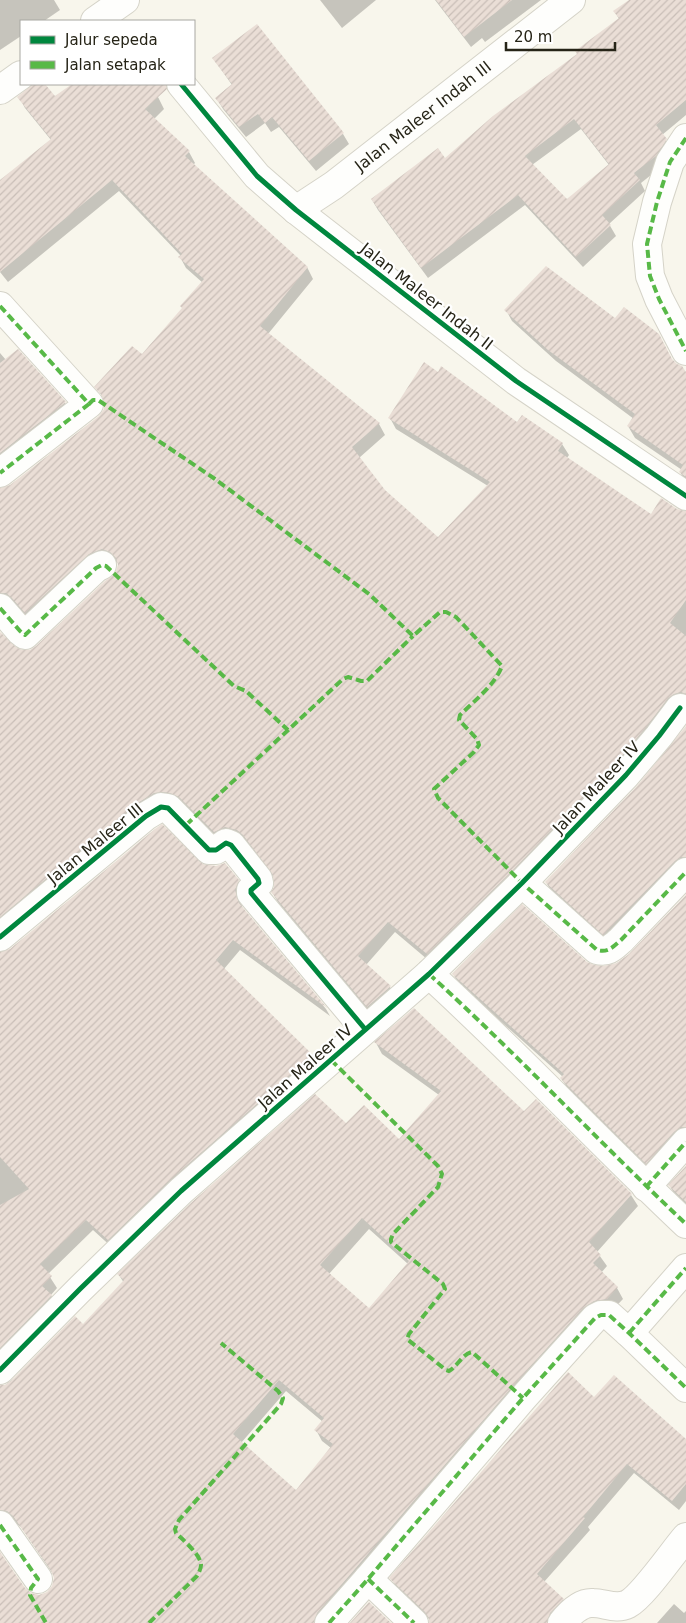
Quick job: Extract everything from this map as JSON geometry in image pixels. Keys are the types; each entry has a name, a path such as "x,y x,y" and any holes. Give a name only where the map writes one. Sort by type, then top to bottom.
{"street":[{"name":"Jalan Maleer Indah III","path":"296,210 334,185 571,0"},
{"path":"0,90 20,76"},
{"name":"Jalan Maleer Indah II","path":"182,85 257,176 296,210 516,381 686,496"},
{"path":"686,138 670,162 647,244 650,276 659,299 686,351"},
{"path":"0,306 89,404 0,473"},
{"path":"0,608 25,635 96,568 102,565"},
{"name":"Jalan Maleer IV","path":"0,1370 181,1191 429,974 522,883 626,775 660,736 680,708"},
{"name":"Jalan Maleer III","path":"0,937 146,816 161,806 168,808 209,850 216,850 226,843 231,845 258,879 259,883 251,890 251,893 365,1029"},
{"path":"522,883 597,950 603,951 610,950 621,940 686,872"},
{"path":"429,974 491,1031 646,1187 686,1224"},
{"path":"646,1187 686,1142"},
{"path":"629,1333 686,1268"},
{"path":"329,1623 523,1398 595,1318 601,1315 609,1315 686,1388"},
{"path":"0,1525 38,1579"},
{"path":"562,1623 571,1612 588,1603 593,1602 614,1607 627,1605 638,1596 686,1537"},
{"path":"368,1580 414,1623"}],"building":[{"path":"436,0 512,0 464,37"},
{"path":"629,0 686,0 686,100 656,125 667,139 656,156 634,173 640,180 602,215 611,225 576,257 518,195 421,268 371,199 438,148 445,158 493,116 577,54 575,51 619,18 613,11","holes":["574,119 609,164 567,199 525,156"]},
{"path":"257,24 344,133 309,161 272,117 265,123 258,114 239,127 215,98 232,84 212,58"},
{"path":"32,85 46,85 55,96 71,85 166,85 167,89 145,109 190,151 185,156 308,267 260,326 380,423 352,447 385,490 438,537 490,482 388,418 424,362 438,372 441,366 517,422 522,415 563,443 558,451 651,514 661,498 677,509 686,511 686,600 670,623 686,636 686,694 681,692 668,698 614,765 511,872 427,954 388,922 358,956 391,986 367,1007 271,892 274,887 273,875 243,835 237,830 225,827 214,832 179,797 170,793 154,793 136,804 0,917 0,632 16,647 22,650 30,650 115,574 118,565 116,558 110,552 102,549 89,554 25,613 6,593 0,593 0,488 10,485 99,416 104,409 104,402 101,394 94,387 132,346 142,354 182,308 180,306 204,279 178,257 182,254 112,180 0,272 0,180 51,139 17,97"},
{"path":"546,266 615,318 624,307 659,334 672,359 682,366 686,372 686,477 679,472 683,465 627,426 635,414 548,350 504,310"},
{"path":"18,349 66,402 0,453 0,363"},
{"path":"686,726 686,857 681,857 675,861 603,935 545,882 637,786"},
{"path":"162,824 203,864 216,866 225,863 239,880 235,890 239,903 327,1008 233,940 216,960 313,1055 171,1179 108,1240 86,1220 40,1264 52,1276 42,1286 52,1295 0,1348 0,1205 29,1189 0,1157 0,952 10,949"},
{"path":"686,895 686,1127 681,1127 674,1132 646,1164 560,1078 564,1074 452,974 522,904 587,962 604,966 617,963 629,954"},
{"path":"414,1008 524,1111 536,1099 632,1194 589,1242 601,1255 593,1263 618,1287 607,1299 594,1301 583,1308 511,1388 317,1613 314,1623 0,1623 0,1552 25,1588 31,1593 39,1595 47,1592 52,1586 54,1578 51,1570 13,1516 7,1511 0,1510 0,1385 5,1385 11,1381 75,1316 83,1324 124,1280 117,1274 192,1202 315,1094 346,1123 364,1105 399,1139 441,1091 374,1042","holes":["362,1218 409,1261 369,1308 320,1265","279,1380 324,1418 314,1430 333,1444 296,1490 233,1434"]},
{"path":"686,1166 686,1202 668,1185"},
{"path":"568,1372 594,1397 614,1375 686,1439 686,1484 672,1501 627,1464 583,1517 585,1518 537,1574 564,1599 550,1613 547,1623 429,1623 429,1618 425,1612 389,1578"},
{"path":"369,1602 391,1623 350,1623"}],"marked path":[{"path":"686,138 670,162 657,202 647,244 650,276 659,299 686,351"},
{"path":"0,306 89,404 0,473"},
{"path":"89,404 93,400 98,400 215,479 369,594 413,636 440,612 446,612 456,617 502,666 489,686 460,715 459,720 477,739 479,745 474,752 434,789 438,798 522,883 597,950 610,949 621,940 686,872"},
{"path":"0,608 25,635 96,568 102,565 106,566 234,686 246,691 288,730"},
{"path":"186,825 343,679 348,677 367,681 413,636"},
{"path":"429,974 686,1224"},
{"path":"331,1060 438,1166 442,1174 438,1187 393,1234 391,1239 391,1242 443,1284 445,1289 407,1339 449,1371 465,1355 472,1352 523,1398"},
{"path":"646,1187 686,1142"},
{"path":"629,1333 686,1268"},
{"path":"329,1623 523,1398 595,1318 601,1315 609,1315 686,1388"},
{"path":"149,1623 197,1576 200,1569 201,1565 198,1557 176,1533 175,1529 179,1520 281,1404 283,1398 278,1391 221,1343"},
{"path":"0,1525 38,1579 31,1588 30,1595 46,1623"},
{"path":"368,1579 414,1623"}],"cycle path":[{"path":"182,85 257,176 296,210 516,381 686,496"},
{"path":"0,1370 181,1191 429,974 522,883 626,775 680,708"},
{"path":"0,937 146,816 161,807 168,808 209,850 216,850 226,843 231,845 258,879 259,883 251,890 251,893 365,1029"}]}
